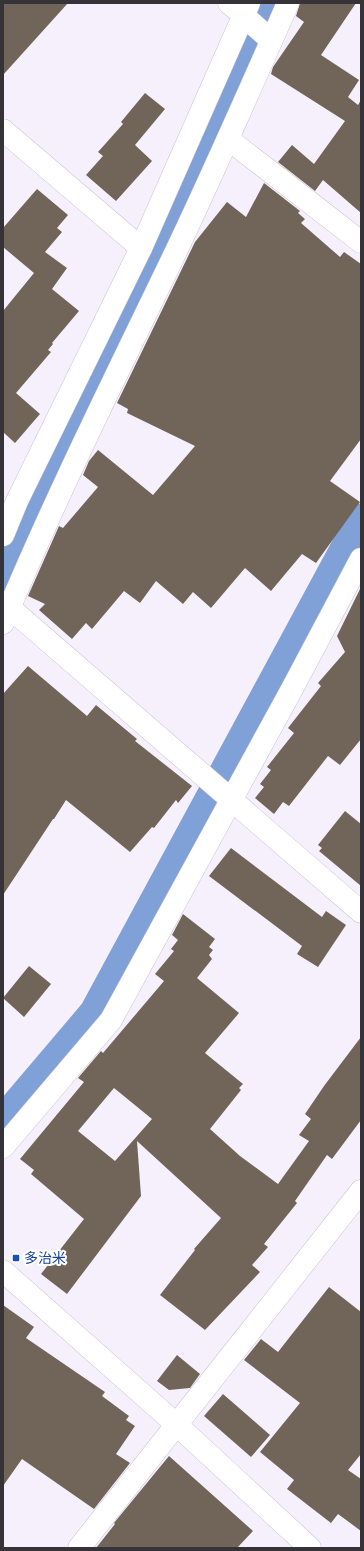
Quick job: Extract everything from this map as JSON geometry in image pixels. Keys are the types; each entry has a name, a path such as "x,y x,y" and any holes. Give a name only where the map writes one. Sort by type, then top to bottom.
{"street":[{"path":"3,535 10,495 141,248 251,20 288,3"},
{"path":"251,20 228,139 5,609 361,912"},
{"path":"3,130 141,248"},
{"path":"228,139 361,242"},
{"path":"3,1147 111,1020 361,559"},
{"path":"79,1548 361,1191"},
{"path":"3,1271 177,1425 310,1548"}],"building":[{"path":"3,3 68,3 3,75"},
{"path":"300,3 356,3 321,55 359,80 348,97 358,105 361,100 361,213 323,180 315,191 278,162 292,145 314,164 345,121 271,74 273,67 304,22 296,16"},
{"path":"145,93 165,109 135,145 152,161 116,201 86,175 103,156 98,152 123,124 121,122"},
{"path":"264,183 300,211 298,213 305,219 301,223 340,257 344,252 361,264 361,439 330,481 360,502 316,563 302,554 271,591 245,568 211,608 193,592 183,604 156,581 140,603 124,591 92,629 86,623 72,639 39,610 45,604 28,596 59,526 63,528 98,487 83,475 89,461 98,450 153,495 195,446 127,413 128,409 117,403 195,242 227,202 246,217"},
{"path":"37,189 68,215 57,228 62,232 45,252 67,268 52,289 79,311 52,343 53,344 48,350 51,352 16,393 40,414 15,443 3,432 3,311 34,273 3,247 3,228"},
{"path":"361,587 361,739 340,765 328,756 289,806 283,802 274,814 255,798 264,787 260,784 271,770 267,767 294,733 288,728 321,686 318,683 345,652 337,636"},
{"path":"28,666 87,716 96,705 137,739 135,741 192,786 178,803 176,800 154,828 152,827 130,852 66,800 3,895 3,694"},
{"path":"345,811 361,824 361,886 319,851 322,848 318,845"},
{"path":"231,848 322,917 326,911 346,925 318,967 297,954 302,946 209,876"},
{"path":"183,914 215,939 209,947 213,950 209,955 212,959 197,978 239,1013 205,1053 243,1084 239,1088 241,1090 210,1129 240,1156 278,1184 309,1141 299,1135 311,1119 305,1114 361,1037 361,1120 332,1159 327,1155 295,1201 297,1203 264,1244 268,1247 252,1265 260,1272 205,1330 160,1295 195,1250 194,1249 221,1218 137,1141 141,1196 67,1294 41,1274 84,1219 31,1174 34,1170 20,1159 84,1082 78,1078 101,1051 103,1053 164,981 155,974 174,951 171,949 178,940 172,935","holes":["114,1088 152,1119 115,1161 78,1131"]},
{"path":"29,966 51,984 24,1017 3,998"},
{"path":"329,1287 361,1312 361,1454 348,1470 361,1479 361,1531 338,1514 331,1523 287,1489 294,1480 260,1452 300,1403 244,1360 261,1339 278,1352"},
{"path":"3,1305 34,1327 26,1338 105,1392 102,1396 129,1416 126,1420 135,1426 116,1454 130,1463 94,1509 22,1459 3,1486"},
{"path":"177,1355 200,1374 190,1388 169,1390 157,1381"},
{"path":"223,1394 270,1435 251,1457 204,1416"},
{"path":"169,1456 253,1531 237,1548 96,1548 115,1524 114,1523"}],"waterway":[{"path":"3,584 24,535 170,227 271,3"},
{"path":"3,1119 94,1012 361,518"}],"place":[{"name":"多治米","path":"16,1258"}]}
